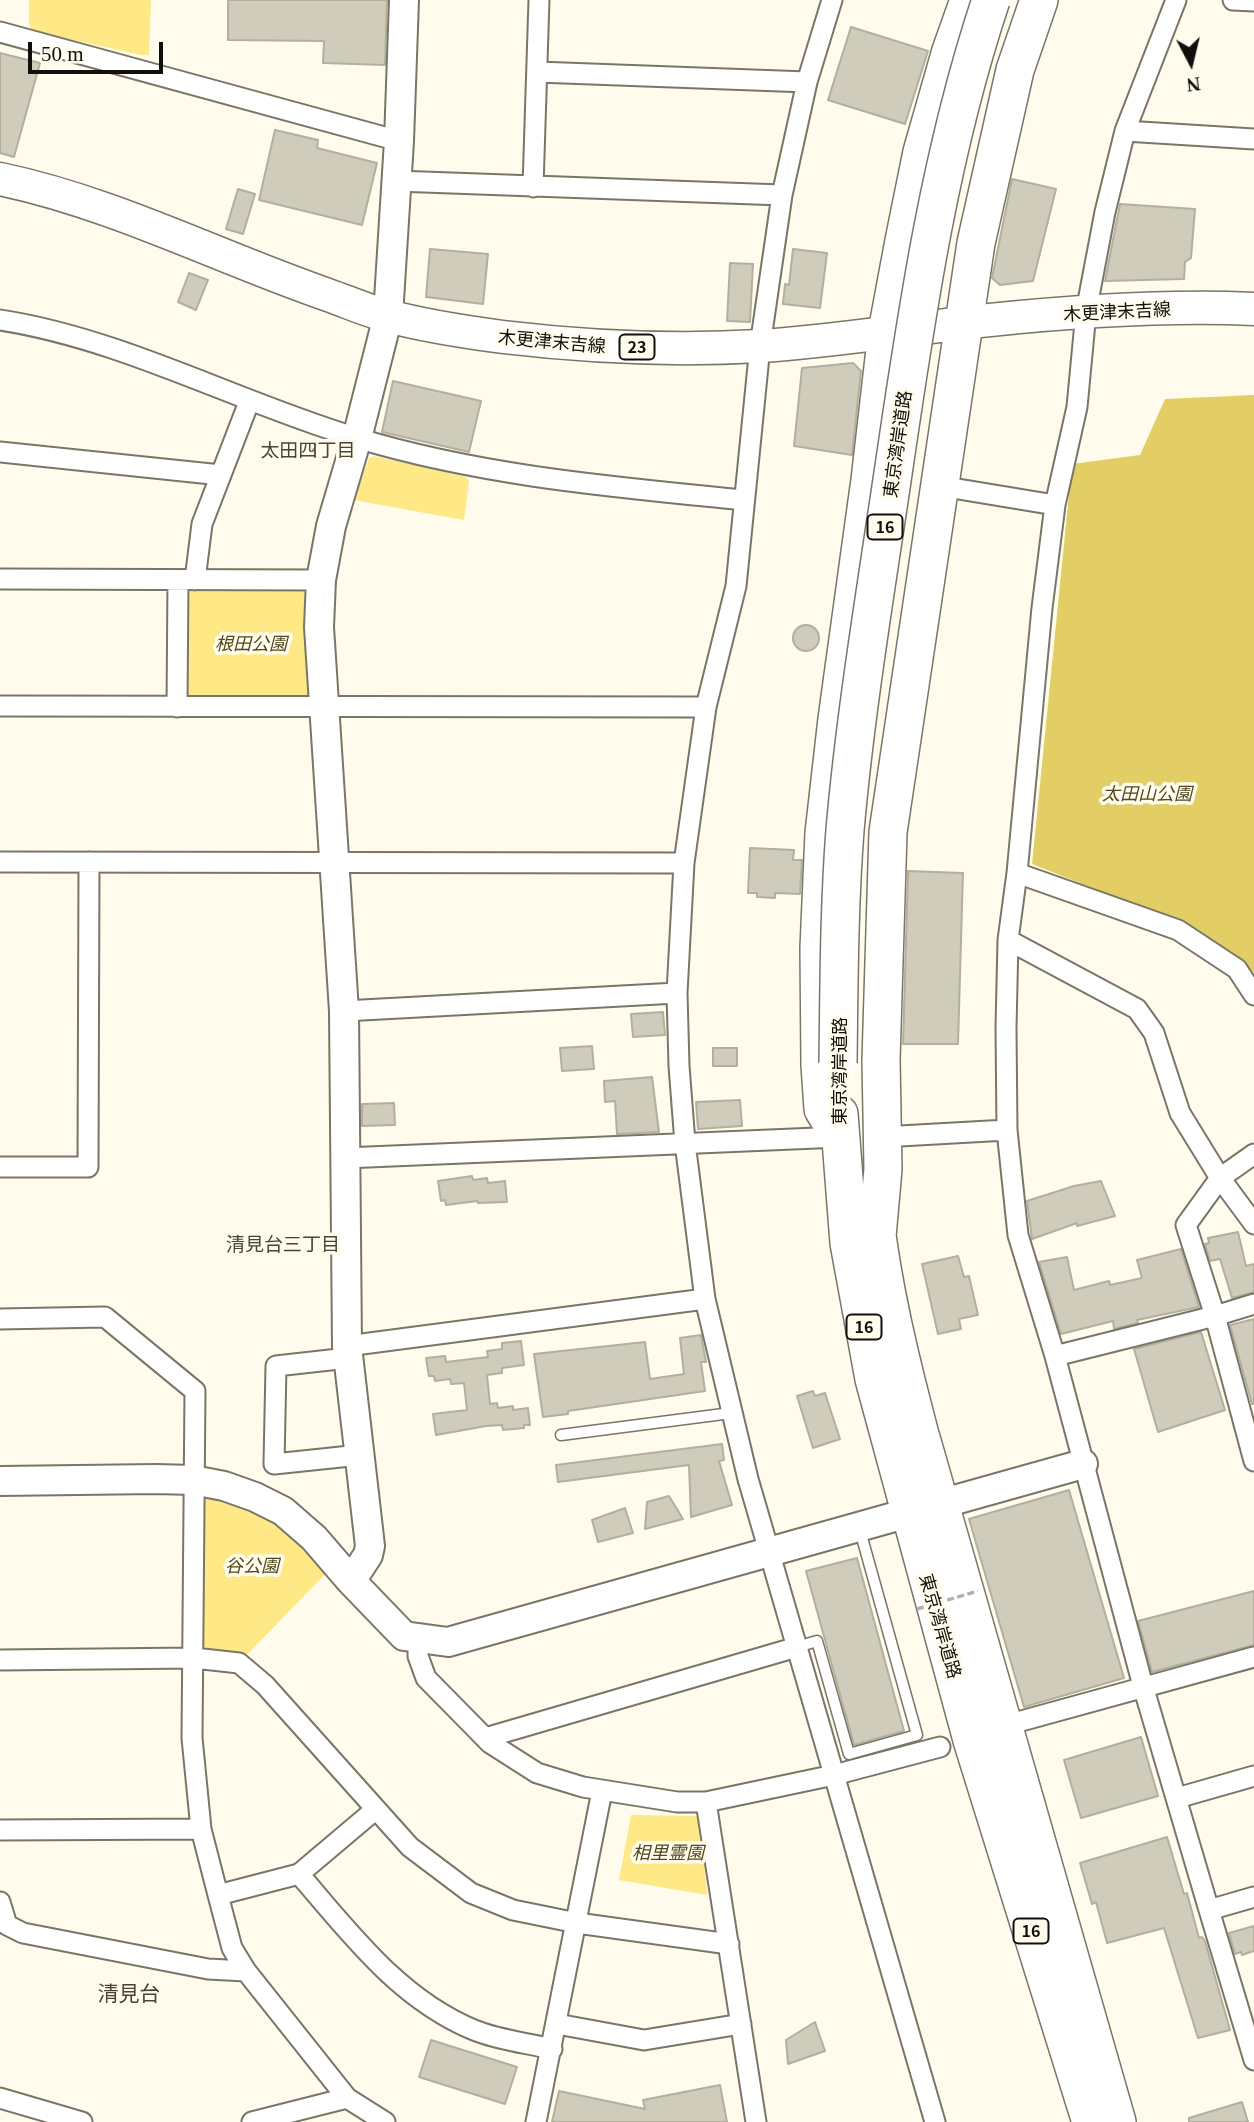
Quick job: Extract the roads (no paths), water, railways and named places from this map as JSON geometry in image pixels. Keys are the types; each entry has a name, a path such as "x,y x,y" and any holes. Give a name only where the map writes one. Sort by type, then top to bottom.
{"highway":[{"name":"16","path":"840,1138 823,1109 820,1065 819,948 824,833 836,719 870,480 887,332 922,152 950,54 969,0"},
{"name":"東京湾岸道路","path":"991,0 946,154 925,264 873,612 845,831 840,946 850,1061 877,1236 903,1371 925,1509 971,1738 1091,2122"},
{"name":"東京湾岸道路","path":"925,1509 869,1352 849,1243 840,1138 863,945 870,833 894,615 936,324 962,179 1014,0"},
{"name":"16","path":"877,1236 883,1169 881,1060 888,832 976,243 1015,70 1039,0"},
{"name":"16","path":"971,1738 992,1853 1069,2122"},
{"name":"東京湾岸道路","path":"971,1738 1013,1762 1117,2122"},
{"name":"16","path":"1013,1762 1048,1832 1064,1878 1136,2122"}],"main road":[{"name":"木更津末吉線","path":"0,179 103,208 261,271 388,316 498,336 588,345 662,348 760,346 1086,312 1178,307 1254,309"}],"street":[{"path":"351,1581 368,1555 370,1546 347,1352 344,1011 319,627 321,580 331,526 388,316 399,141 404,0"},
{"path":"533,187 539,0"},
{"path":"831,0 807,82 782,195 760,346 736,586 706,707 684,863 677,993 679,1066 685,1143 705,1299 731,1413 935,2122"},
{"path":"1176,0 1125,131 1105,212 1086,312 1077,407 1055,505 1008,940 1007,1130 1018,1235 1055,1356 1143,1686 1254,2060"},
{"path":"1233,0 1254,1"},
{"path":"0,32 399,141"},
{"path":"537,72 807,82"},
{"path":"1125,131 1254,139"},
{"path":"396,181 782,195"},
{"path":"0,320 28,324 108,346 249,402 357,438 432,457 598,485 744,500"},
{"path":"177,706 187,580 202,524 249,402"},
{"path":"0,452 221,475"},
{"path":"940,486 1055,505"},
{"path":"0,579 321,580"},
{"path":"0,706 706,707"},
{"path":"0,862 684,863"},
{"path":"0,1167 88,1167 89,862"},
{"path":"1017,873 1178,930 1237,969 1254,995"},
{"path":"1008,940 1137,1009 1154,1033 1180,1112 1220,1178 1254,1224"},
{"path":"344,1011 677,993"},
{"path":"882,1138 1007,1130"},
{"path":"345,1157 840,1138"},
{"path":"1254,1154 1220,1178 1185,1225 1216,1316 1254,1461"},
{"path":"360,1455 274,1464 276,1366 347,1352 705,1299"},
{"path":"1055,1356 1254,1304"},
{"path":"0,1319 105,1317 195,1391 192,1738 201,1829 218,1895 233,1948 246,1971 347,2098 385,2122"},
{"path":"0,1481 193,1480 234,1490 283,1511 314,1538 404,1636 449,1642 1083,1464"},
{"path":"418,1638 418,1656 426,1678 485,1738 537,1773 602,1791 677,1802 706,1801 834,1775 971,1738 1143,1686 1254,1657"},
{"path":"485,1738 797,1647"},
{"path":"0,1660 194,1658 239,1663 265,1685 410,1847 471,1893 513,1910 577,1923 729,1944"},
{"path":"1177,1798 1254,1776"},
{"path":"536,2122 602,1791"},
{"path":"706,1801 756,2122"},
{"path":"218,1895 299,1874 376,1810"},
{"path":"0,1830 201,1829"},
{"path":"299,1874 371,1957 422,2003 475,2031 552,2049"},
{"path":"1209,1910 1254,1898"},
{"path":"0,1902 7,1925 23,1933 208,1969 246,1971"},
{"path":"557,2024 644,2040 741,2024"},
{"path":"0,2098 82,2122"},
{"path":"252,2122 347,2098"}],"lane":[{"path":"561,1435 731,1413"},
{"path":"797,1647 817,1641 849,1754 917,1735 859,1527"}],"district":[{"name":"太田四丁目","path":"308,450"},
{"name":"清見台三丁目","path":"283,1244"},
{"name":"清見台","path":"129,1993"}],"park label":[{"name":"根田公園","path":"251,643"},
{"name":"太田山公園","path":"1147,793"},
{"name":"谷公園","path":"252,1565"},
{"name":"相里霊園","path":"668,1852"}]}
